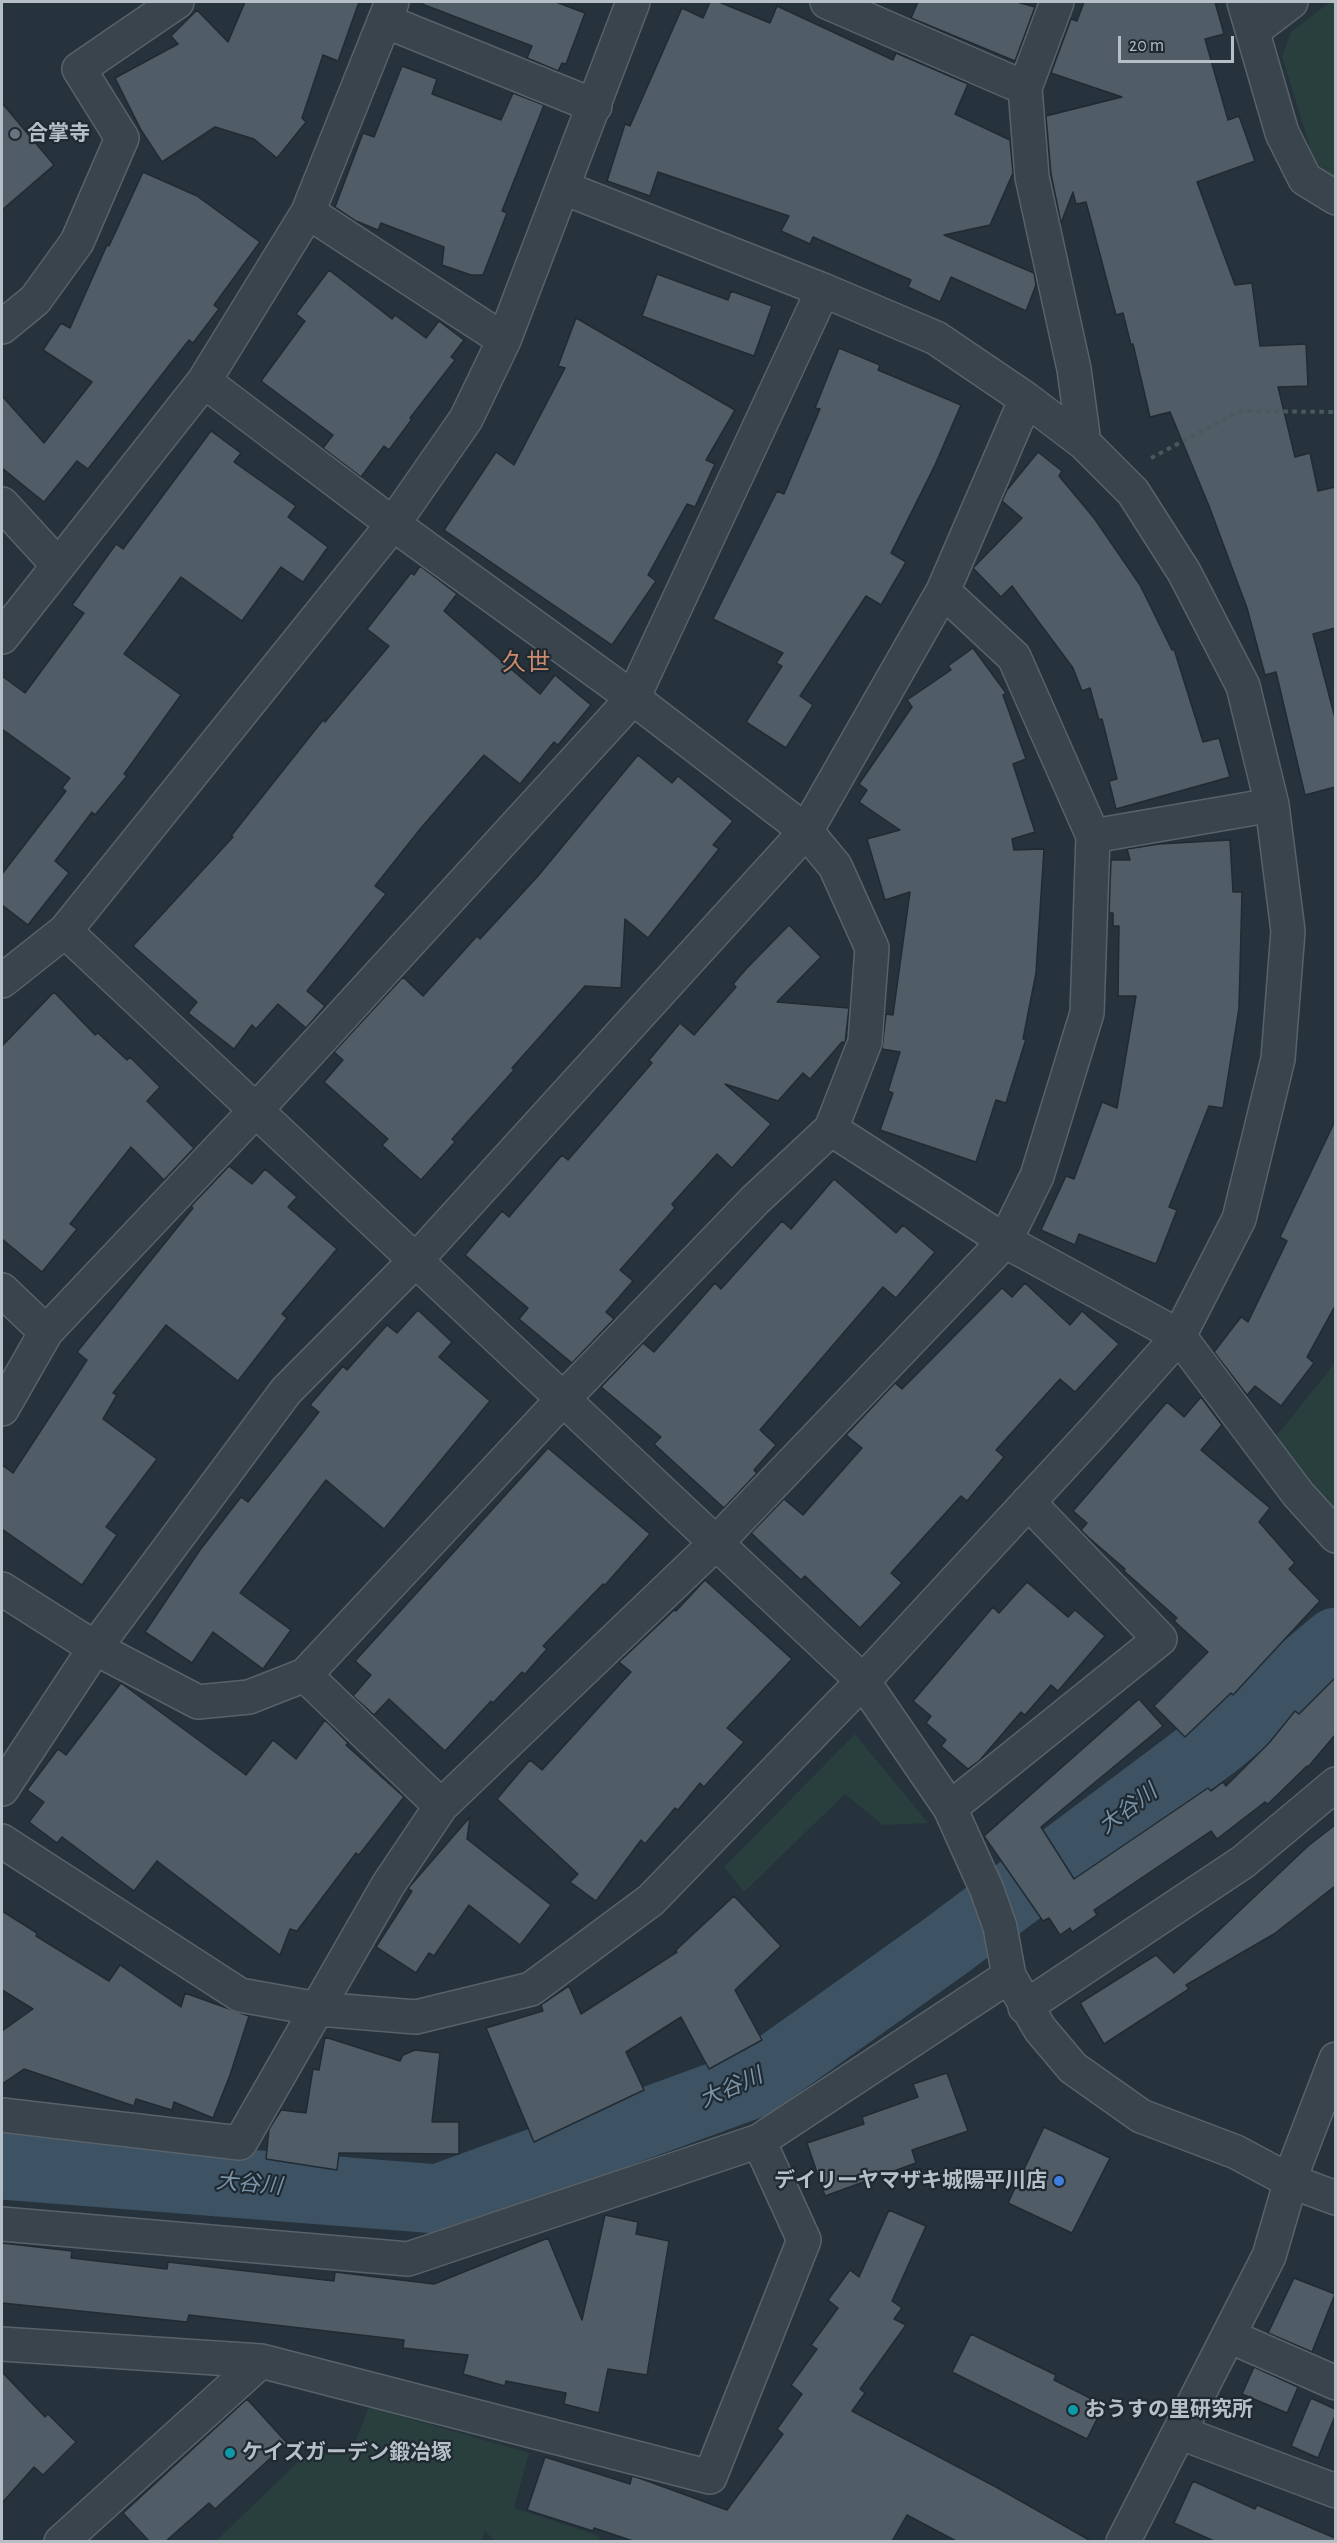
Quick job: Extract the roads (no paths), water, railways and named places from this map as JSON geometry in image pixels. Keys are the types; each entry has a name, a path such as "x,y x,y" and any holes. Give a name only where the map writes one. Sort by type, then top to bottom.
{"street":[{"path":"2,327 35,300 77,242 122,138 79,69 177,2"},
{"path":"2,981 65,931 393,524 466,419 504,340 564,188 633,2"},
{"path":"827,2 1025,88"},
{"path":"1057,2 1025,88 1032,177 1074,369 1084,443"},
{"path":"1291,2 1248,16 1282,133 1305,178 1335,198"},
{"path":"2,637 204,381 308,212 389,11 595,106"},
{"path":"2,1840 240,1995 318,2009 416,2017 531,1989 651,1900 863,1681 1028,1502 1179,1336 1239,1219 1278,1059 1288,931 1272,805 1244,686 1184,573 1133,492 1084,443 1026,399 936,338 823,290 564,188"},
{"path":"308,212 504,340"},
{"path":"2,1409 46,1332 256,1110 633,698 823,290"},
{"path":"2,1589 95,1648 198,1702 249,1697 305,1675 563,1399 755,1200 831,1129 865,1042 872,948 836,866 806,831 633,698 393,524 204,381"},
{"path":"2,1789 95,1648 286,1391 416,1260 806,831 943,591 1026,399"},
{"path":"2,504 58,565"},
{"path":"2,2115 240,2143 388,1885 441,1806 717,1543 1005,1241 1037,1176 1087,1013 1093,836 1014,657 943,591"},
{"path":"1093,836 1272,805"},
{"path":"65,931 863,1681 950,1808 987,1890 1000,1927 1009,1976 1025,2007 1073,2068 1141,2115 1236,2152 1290,2181 1335,2198"},
{"path":"831,1129 1005,1241 1179,1336 1298,1494 1335,1536"},
{"path":"2,1290 46,1332"},
{"path":"950,1808 1160,1639 1028,1502"},
{"path":"305,1675 441,1806"},
{"path":"1025,2007 1243,1862 1335,1784"},
{"path":"2,2224 408,2259 759,2141 1009,1976"},
{"path":"1123,2541 1181,2433 1269,2256 1290,2181 1335,2059"},
{"path":"2,2344 261,2361 710,2477 804,2240 759,2141"},
{"path":"1229,2336 1335,2384"},
{"path":"61,2541 261,2361"},
{"path":"1181,2433 1257,2459 1335,2491"}],"waterway":[{"name":"大谷川","path":"2,2165 438,2199 752,2084 947,1945 1220,1740 1336,1642"}],"place":[{"name":"合掌寺","path":"15,134"},
{"name":"デイリーヤマザキ城陽平川店","path":"1059,2181"},
{"name":"おうすの里研究所","path":"1073,2410"},
{"name":"ケイズガーデン鍛冶塚","path":"230,2453"}],"district":[{"name":"久世","path":"526,663"}]}
